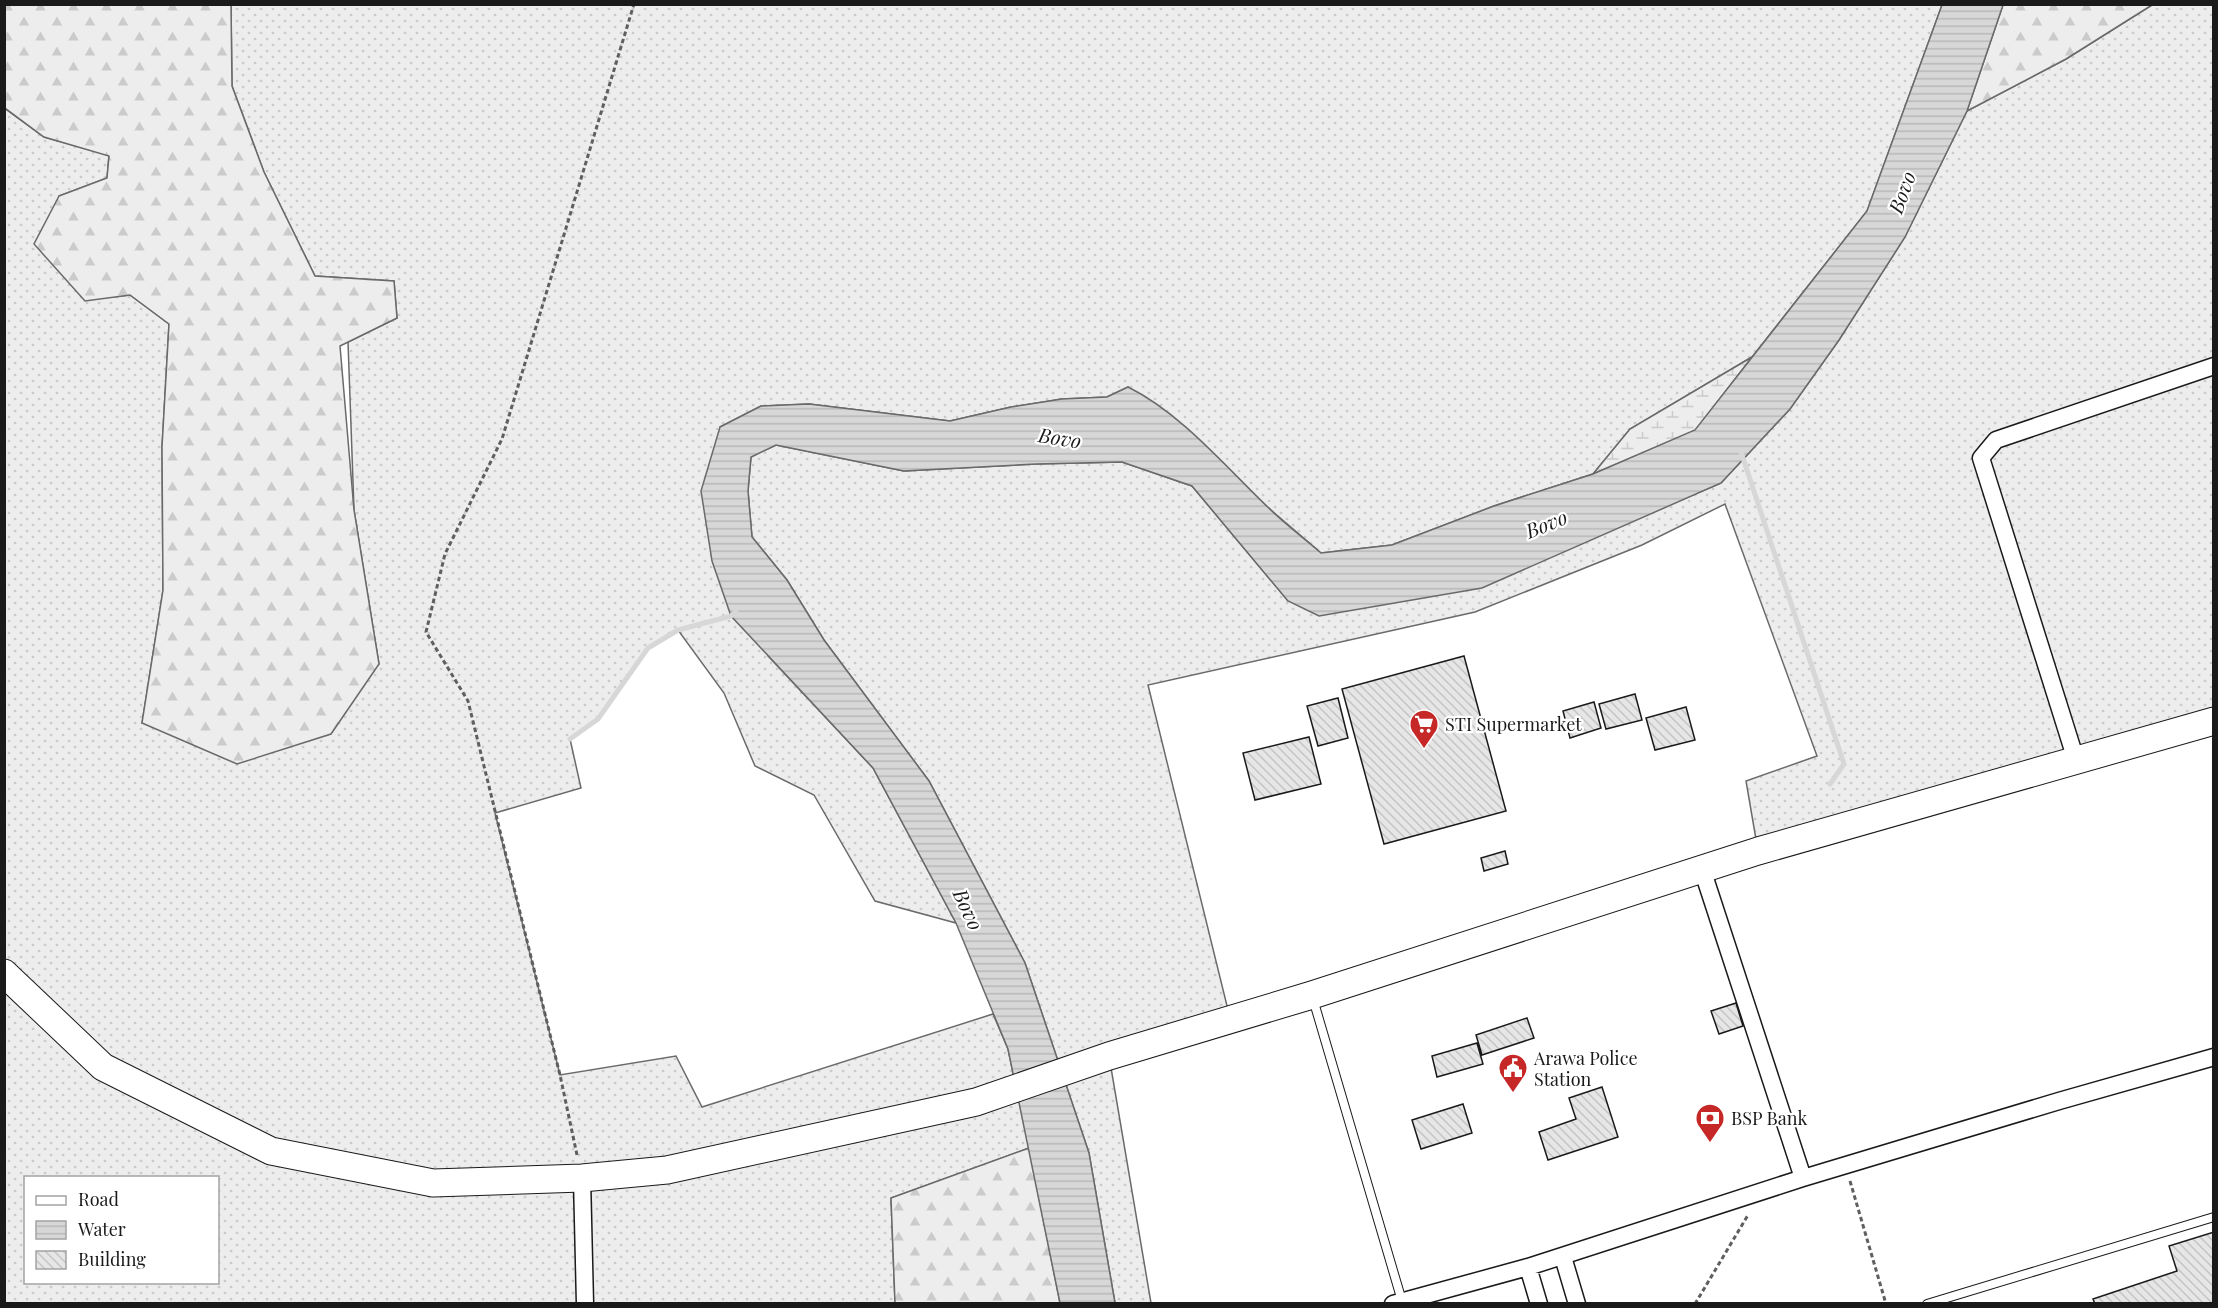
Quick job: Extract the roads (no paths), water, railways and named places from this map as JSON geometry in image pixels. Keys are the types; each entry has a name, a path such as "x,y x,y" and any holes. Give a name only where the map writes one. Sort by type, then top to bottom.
{"main road":[{"path":"4,973 103,1067 271,1151 433,1183 582,1178 667,1170 976,1102 1186,1032 1312,995 1758,851 2214,721"}],"street":[{"path":"2076,760 1981,459 1996,440 2214,366"},
{"path":"1702,869 1803,1178"},
{"path":"1398,1302 1563,1257 1803,1178 2214,1057"},
{"path":"582,1178 585,1304"},
{"path":"1563,1257 1577,1304"},
{"path":"1528,1267 1539,1304"}],"lane":[{"path":"1312,995 1398,1302"},
{"path":"1927,1304 2214,1217"}],"water":[{"name":"Bovo","path":"1942,5 2003,5 1967,111 1905,237 1839,340 1790,409 1721,483 1482,588 1319,616 1288,601 1192,486 1122,462 904,471 776,445 751,457 748,491 752,537 787,580 824,640 929,781 1025,963 1089,1153 1115,1303 1060,1303 1008,1049 956,923 873,768 731,616 712,561 701,491 720,427 761,406 809,404 950,421 1011,407 1062,399 1107,397 1128,387 1148,398 1187,428 1275,514 1321,553 1392,545 1494,506 1593,474 1695,430 1867,211"}],"waterway":[{"path":"1741,452 1844,764 1830,784"},
{"path":"570,739 598,719 648,648 678,630 731,616 736,612"}],"place":[{"name":"STI Supermarket","path":"1424,750"},
{"name":"Arawa Police Station","path":"1513,1094"},
{"name":"BSP Bank","path":"1710,1144"}]}
